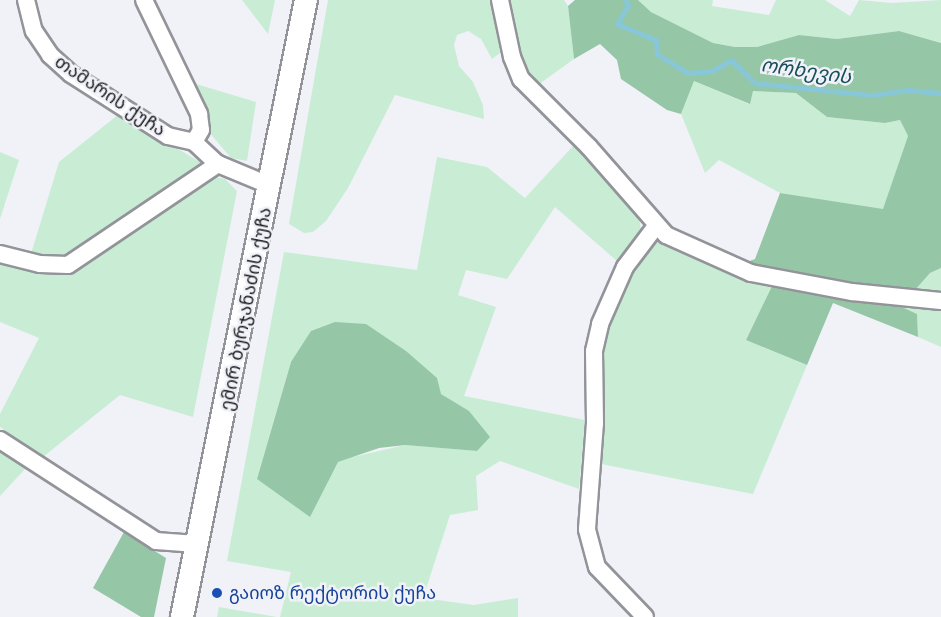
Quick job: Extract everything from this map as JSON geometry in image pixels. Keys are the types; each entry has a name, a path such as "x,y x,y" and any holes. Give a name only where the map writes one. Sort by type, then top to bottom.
{"street":[{"name":"თამარის ქუჩა","path":"26,0 34,31 50,55 71,74 168,136 194,142 218,164 271,186"},
{"path":"144,0 199,114 201,130 194,142"},
{"name":"ემირ ბურჯანაძის ქუჩა","path":"182,617 271,186 306,0"},
{"path":"500,0 512,57 521,79 589,147 656,226 683,246 751,273 829,288 941,301"},
{"path":"0,254 40,264 68,265 218,164"},
{"path":"645,617 597,567 587,529 595,423 594,351 600,324 625,267 656,226"},
{"path":"0,440 156,541 197,544"}],"green space":[{"path":"242,0 275,0 268,34"},
{"path":"328,0 492,0 500,53 492,59 481,39 468,31 457,35 454,45 459,66 473,82 483,105 484,119 395,95 348,188 326,221 313,232 304,233 289,224"},
{"path":"507,0 564,0 568,6 574,59 535,87 517,52"},
{"path":"575,0 638,0 651,12 713,43 735,47 757,47 799,35 837,39 899,31 941,43 941,268 930,273 915,290 840,286 742,264 755,259 780,193 883,209 908,136 900,120 885,123 827,117 796,93 753,91 750,104 694,81 681,114 667,110 621,79 617,60 600,44 574,59 568,6"},
{"path":"638,0 713,0 712,6 769,15 776,0 825,0 850,16 859,0 892,3 941,0 941,43 899,31 837,39 799,35 757,47 735,47 713,43 651,12"},
{"path":"694,81 749,104 753,91 796,93 827,117 885,123 900,120 908,136 883,210 780,193 719,160 705,173 681,114"},
{"path":"196,84 256,102 247,161 231,158 209,132"},
{"path":"119,114 200,162 201,169 70,260 30,257 59,162"},
{"path":"574,145 639,218 641,229 617,261 555,207 507,279 466,270 458,295 496,307 464,396 585,420 579,489 500,461 476,476 478,510 450,515 423,598 474,605 518,598 518,617 280,617 291,572 227,561 284,252 417,270 437,157 487,167 525,198","holes":["291,362 441,394 469,412 477,451 405,445 257,479"]},
{"path":"0,152 19,160 0,219"},
{"path":"211,176 225,179 237,191 193,417 120,395 43,457 0,427 0,414 39,338 0,322 0,261 48,273 68,272"},
{"path":"663,241 743,278 772,286 746,340 807,365 753,494 596,463 598,359 610,322 641,256 650,244"},
{"path":"941,268 941,296 915,290 930,273"},
{"path":"772,286 891,302 917,314 918,337 833,303 807,365 746,340"},
{"path":"891,302 941,306 941,347 918,337 917,314"},
{"path":"335,322 366,324 406,351 437,378 441,394 469,411 490,437 477,451 405,445 379,448 338,462 310,517 257,479 291,362 311,331"},
{"path":"0,452 26,468 0,496"},
{"path":"124,532 166,558 154,617 141,617 93,588"},
{"path":"219,607 277,617 217,617"}],"waterway":[{"name":"ორხევის","path":"625,0 628,5 617,24 656,40 657,54 688,73 712,71 731,60 755,83 872,95 907,90 941,93"}],"place":[{"name":"გაიოზ რექტორის ქუჩა","path":"217,593"}]}
